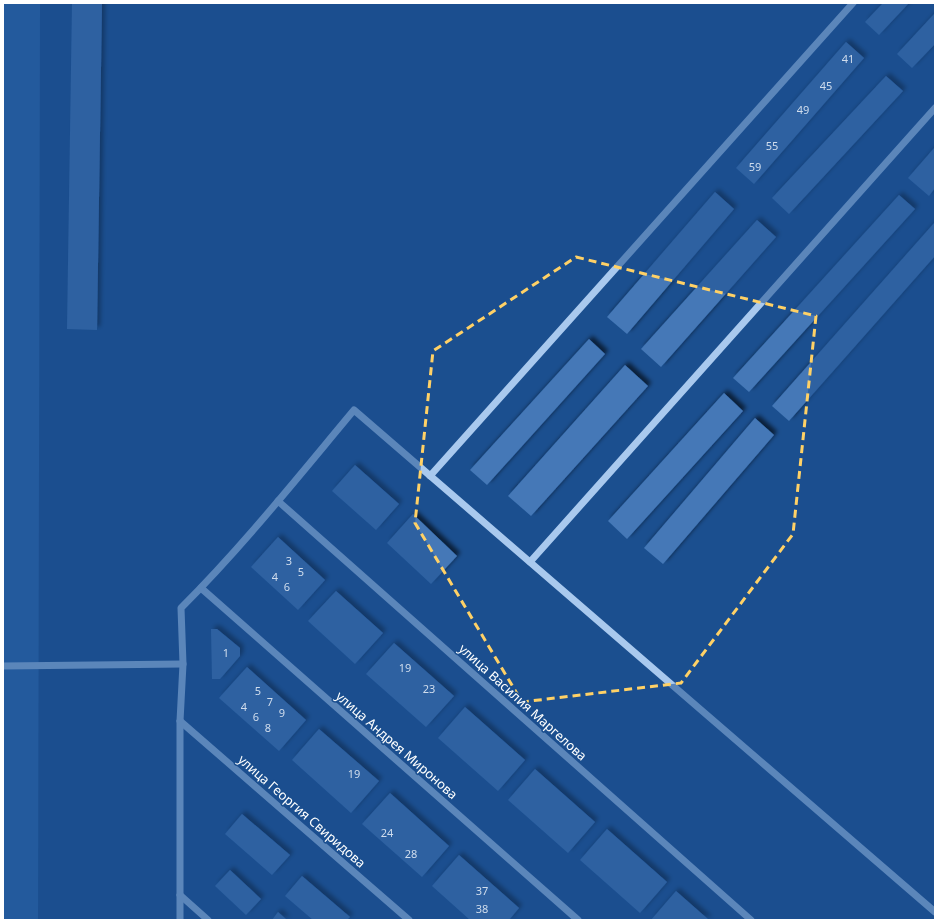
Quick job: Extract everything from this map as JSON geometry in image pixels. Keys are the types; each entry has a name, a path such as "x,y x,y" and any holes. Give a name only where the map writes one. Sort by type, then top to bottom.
{"street":[{"path":"430,476 852,3"},
{"path":"530,562 935,108"},
{"path":"180,920 180,721 183,664 181,608 201,588 278,501 354,410 935,912"},
{"name":"улица Василия Маргелова","path":"278,501 752,920"},
{"name":"улица Андрея Миронова","path":"201,588 578,920"},
{"path":"3,666 183,664"},
{"name":"улица Георгия Свиридова","path":"180,721 409,920"},
{"path":"180,895 208,920"}],"highlighted area":[{"path":"576,257 816,316 793,534 681,683 522,702 415,523 433,351"}],"shaded area":[{"path":"3,3 40,3 38,920 3,920"}],"building":[{"path":"72,3 102,3 97,330 67,329"},
{"path":"883,3 909,3 879,35 865,22"},
{"path":"935,13 935,44 912,68 897,54"},
{"path":"846,42 864,58 754,184 736,168"},
{"path":"886,76 903,91 789,214 772,198"},
{"path":"935,147 935,188 929,196 908,178"},
{"path":"715,192 734,209 627,334 607,317"},
{"path":"899,195 915,209 749,392 733,378"},
{"path":"757,220 776,237 661,367 641,349"},
{"path":"935,222 935,256 789,421 772,406"},
{"path":"589,339 605,354 487,485 470,470"},
{"path":"625,365 648,386 531,516 508,496"},
{"path":"724,393 743,411 627,539 608,521"},
{"path":"755,418 774,435 663,564 644,548"},
{"path":"355,465 399,504 376,530 332,491"},
{"path":"413,514 457,556 431,584 387,543"},
{"path":"278,537 325,580 298,610 251,567"},
{"path":"336,591 383,633 355,664 308,621"},
{"path":"211,629 217,629 240,648 240,656 220,679 212,679"},
{"path":"394,643 454,696 426,727 366,674"},
{"path":"247,667 306,720 279,751 219,698"},
{"path":"465,707 525,760 498,791 438,738"},
{"path":"319,729 379,781 351,813 292,760"},
{"path":"535,769 595,822 568,853 508,800"},
{"path":"390,793 449,846 422,877 362,824"},
{"path":"242,814 290,855 272,875 225,834"},
{"path":"607,829 667,882 640,913 580,860"},
{"path":"459,855 519,908 509,920 470,920 432,886"},
{"path":"230,870 261,899 246,915 215,886"},
{"path":"302,876 350,917 347,920 313,920 285,896"},
{"path":"676,891 701,913 709,920 651,920"},
{"path":"278,912 287,920 272,920"}]}
